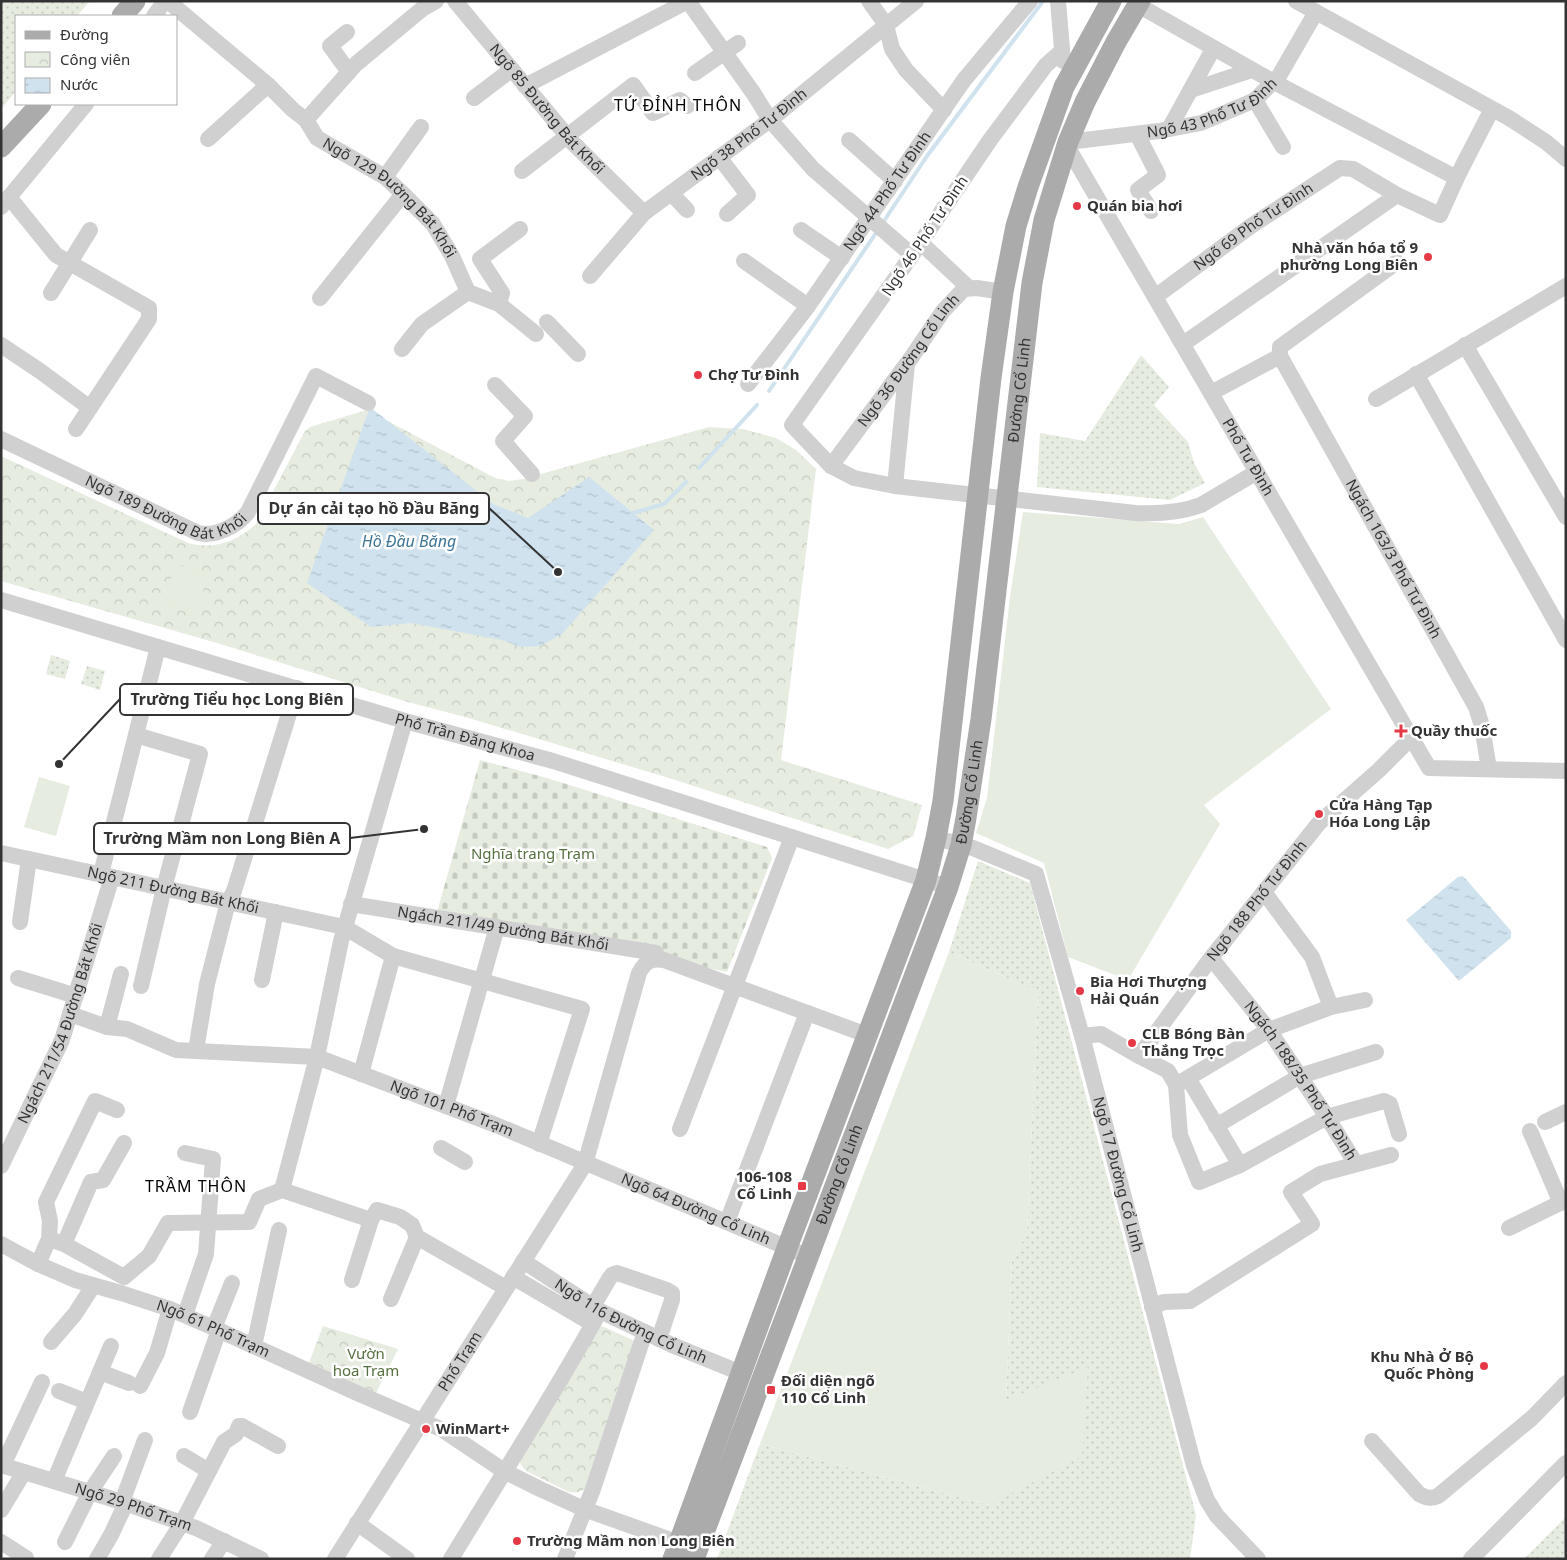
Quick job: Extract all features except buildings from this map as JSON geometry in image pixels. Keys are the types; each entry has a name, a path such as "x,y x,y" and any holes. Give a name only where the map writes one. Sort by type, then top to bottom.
{"main road":[{"path":"123,15 135,1"},
{"name":"Đường Cổ Linh","path":"676,1551 787,1248 926,880 943,801 1003,292 1016,226 1064,87 1111,1"},
{"name":"Đường Cổ Linh","path":"694,1559 948,887 961,845 969,805 981,718 1032,283 1044,220 1067,144 1085,102 1116,42 1139,3"},
{"path":"22,126 40,105"},
{"path":"1,147 46,105"}],"street":[{"path":"155,15 166,1"},
{"name":"Ngõ 129 Đường Bát Khối","path":"166,1 268,85 306,120 317,138 385,177 403,194 433,224 452,256 468,292"},
{"path":"306,120 356,64 422,9 436,1"},
{"name":"Ngõ 85 Đường Bát Khối","path":"455,1 567,135 644,213"},
{"path":"525,86 688,1 770,120 813,169 876,224 916,249 969,288"},
{"path":"869,1 886,25 892,49 906,70 944,110"},
{"name":"Ngõ 38 Phố Tư Đình","path":"590,276 644,213 770,120 916,1"},
{"name":"Ngõ 44 Phố Tư Đình","path":"748,384 842,258 876,224 895,181 964,80 1030,1"},
{"path":"1058,1 1064,87"},
{"path":"1296,1 1492,109 1546,142 1566,159"},
{"path":"1139,3 1214,49 1274,82 1453,176 1459,173"},
{"name":"Ngõ 43 Phố Tư Đình","path":"1067,144 1169,129 1201,122 1255,100 1284,70 1316,12"},
{"path":"347,32 330,46 349,72"},
{"path":"695,73 738,44"},
{"path":"1169,129 1214,49"},
{"name":"Ngõ 46 Phố Tư Đình","path":"831,466 792,425 990,140 1046,65 1062,51"},
{"path":"474,98 511,70"},
{"path":"1191,90 1252,70"},
{"path":"208,139 268,85"},
{"path":"522,171 633,85 653,113 680,100 686,106"},
{"path":"1255,100 1283,147"},
{"path":"76,429 149,319 149,308 56,255 5,202 85,105"},
{"path":"1183,344 1397,195 1440,215 1492,109"},
{"path":"385,177 421,127"},
{"path":"1137,134 1158,176 1138,190 1151,211"},
{"path":"849,140 895,181"},
{"name":"Phố Tư Đình","path":"1067,144 1429,768 1489,770"},
{"path":"719,157 748,195 727,214"},
{"name":"Ngõ 69 Phố Tư Đình","path":"1155,297 1251,226 1340,168 1357,171 1397,195"},
{"path":"671,192 687,210"},
{"path":"320,298 403,194"},
{"path":"499,304 502,293 480,259 520,229"},
{"path":"51,293 90,230"},
{"path":"801,230 842,258"},
{"path":"744,261 808,306"},
{"path":"1211,393 1280,356 1280,347 1397,262"},
{"name":"Ngõ 36 Đường Cổ Linh","path":"831,466 908,363 943,311 964,289 976,288 1003,292"},
{"path":"1376,399 1465,345 1564,291"},
{"path":"402,350 422,324 468,292 499,304 542,328 578,354"},
{"path":"1,345 90,408"},
{"path":"1465,345 1566,517"},
{"name":"Ngách 163/3 Phố Tư Đình","path":"1280,356 1476,707 1482,726 1489,770"},
{"path":"895,486 908,363"},
{"path":"1416,374 1566,640"},
{"name":"Ngõ 189 Đường Bát Khối","path":"1,439 198,533 208,534 224,530 236,524 252,507 316,376 368,403"},
{"path":"496,386 525,416 503,441 532,474"},
{"path":"831,466 854,478 895,486 1006,500 1135,513 1170,513 1192,509 1257,472"},
{"name":"Phố Trần Đăng Khoa","path":"1,600 405,721 553,761 948,887"},
{"name":"Ngách 211/54 Đường Bát Khối","path":"1,1166 62,1040 76,996 106,875 136,735 158,647"},
{"path":"196,1050 207,984 228,902 234,891 297,688"},
{"path":"282,1190 317,1057 344,927 405,721"},
{"path":"136,735 200,754 164,888 141,986"},
{"name":"Ngõ 188 Phố Tư Đình","path":"1139,1056 1211,958 1318,822 1379,770 1412,737"},
{"path":"1489,770 1566,771"},
{"path":"680,1129 792,837"},
{"name":"Ngõ 17 Đường Cổ Linh","path":"936,838 961,845 1036,874 1082,1036 1191,1457 1211,1507 1221,1522 1258,1559"},
{"name":"Ngõ 211 Đường Bát Khối","path":"1,853 344,927 393,956 582,1010 539,1144"},
{"path":"20,922 30,859"},
{"path":"1264,892 1312,957 1331,1007"},
{"name":"Ngách 211/49 Đường Bát Khối","path":"351,904 656,953"},
{"path":"262,980 276,912"},
{"path":"446,1106 497,927"},
{"path":"361,1074 393,956"},
{"name":"Ngách 188/35 Phố Tư Đình","path":"1152,1307 1164,1302 1190,1301 1312,1224 1291,1192 1320,1174 1356,1164 1327,1116 1268,1030 1211,958"},
{"name":"Phố Trạm","path":"335,1559 585,1164 639,973 643,965 650,960 664,960 735,986"},
{"path":"107,1027 122,974"},
{"path":"18,978 76,996"},
{"path":"735,986 867,1035"},
{"path":"1182,1081 1268,1030 1331,1007 1365,1000"},
{"path":"727,1222 807,1013"},
{"name":"Ngõ 101 Phố Trạm","path":"70,1014 107,1027 127,1029 176,1050 317,1057 446,1106 585,1164"},
{"path":"1082,1036 1101,1034 1168,1071 1182,1081 1216,1126 1240,1165"},
{"path":"1216,1126 1300,1076 1376,1052"},
{"path":"1182,1081 1180,1135 1199,1182 1240,1165 1327,1116 1384,1101 1390,1104 1398,1134"},
{"path":"117,1110 89,1098 46,1202 56,1242 124,1277 149,1256 168,1223 249,1222 259,1199 282,1190 371,1220"},
{"path":"1545,1122 1566,1112"},
{"path":"1509,1228 1564,1201 1530,1131"},
{"path":"38,1264 56,1242 91,1182 103,1180 124,1143"},
{"path":"441,1148 465,1162"},
{"path":"100,1372 134,1385 157,1353 206,1254 213,1159 185,1153"},
{"path":"1356,1164 1391,1155"},
{"name":"Ngõ 64 Đường Cổ Linh","path":"585,1164 808,1256"},
{"path":"352,1280 371,1220 377,1210 400,1217 412,1225 417,1237 510,1283 596,1314"},
{"path":"254,1346 279,1230"},
{"path":"391,1299 417,1237"},
{"name":"Ngõ 61 Phố Trạm","path":"1,1244 38,1264 75,1280 177,1312 357,1394 443,1430 504,1471 676,1551"},
{"name":"Ngõ 116 Đường Cổ Linh","path":"523,1261 596,1314 652,1335 741,1373"},
{"path":"451,1559 504,1471 521,1447 596,1314 609,1279 617,1273 667,1290 672,1293 672,1300 652,1335 565,1559"},
{"path":"190,1412 232,1283"},
{"path":"51,1342 75,1314 93,1286"},
{"path":"54,1481 110,1346"},
{"path":"2,1465 42,1382"},
{"path":"1372,1441 1419,1494 1432,1498 1438,1496 1532,1418 1566,1383"},
{"path":"59,1391 86,1402"},
{"path":"159,1559 182,1523 224,1442 236,1434 240,1426 278,1446"},
{"path":"97,1559 124,1502 145,1440"},
{"path":"65,1542 90,1492 114,1456"},
{"path":"184,1456 209,1471"},
{"path":"1471,1559 1566,1463"},
{"name":"Ngõ 29 Phố Trạm","path":"2,1465 124,1502 182,1523 260,1559"},
{"path":"1,1510 24,1472"},
{"path":"357,1524 407,1559"},
{"path":"212,1559 224,1541"},
{"path":"1,1542 26,1559"}],"green space":[{"path":"1,1 90,1 78,15 15,15 15,92 1,109"},
{"path":"1141,355 1169,387 1154,405 1188,442 1194,463 1205,483 1170,500 1037,487 1040,433 1085,441"},
{"path":"367,410 495,478 509,481 523,479 709,427 743,429 776,438 796,450 816,469 781,760 922,805 913,836 888,849 669,778 465,717 408,702 217,643 1,581 1,456 188,543 206,546 215,545 241,536 256,524 305,431 310,427"},
{"path":"1023,512 1179,524 1203,517 1331,709 1204,805 1220,824 1128,980 1068,957 1044,863 976,833 987,798 1010,597"},
{"path":"175,564 208,574 196,615 163,605"},
{"path":"51,655 70,661 65,679 46,674"},
{"path":"87,666 105,671 100,690 81,684"},
{"name":"Nghĩa trang Trạm","path":"480,760 547,778 767,847 772,858 727,972 437,912"},
{"path":"39,777 70,786 56,836 24,827"},
{"path":"978,861 1030,883 1196,1515 1190,1559 717,1559 760,1444 990,1505 1006,1401 1012,1260 1027,1233 1038,992 949,952"},
{"path":"949,952 1038,992 1027,1233 1012,1260 1006,1400 1088,1367 1082,1456 990,1505 760,1444"},
{"name":"Vườn hoa Trạm","path":"323,1326 398,1349 376,1393 309,1363"},
{"path":"602,1326 635,1341 591,1483 579,1492 569,1492 526,1471 519,1459 595,1330"},
{"path":"1566,1517 1566,1559 1524,1559"}],"water":[{"name":"Hồ Đầu Băng","path":"370,407 493,504 528,518 589,477 654,530 562,634 540,646 520,647 502,640 411,623 371,627 307,583"},
{"path":"1462,876 1511,931 1511,938 1459,981 1406,920 1458,877"}],"waterway":[{"path":"882,224 927,156 1043,1"},
{"path":"769,391 878,230"},
{"path":"699,468 757,405"},
{"path":"633,513 664,504 686,482"}],"place":[{"name":"Quán bia hơi","path":"1077,206"},
{"name":"Nhà văn hóa tổ 9 phường Long Biên","path":"1428,257"},
{"name":"Chợ Tư Đình","path":"698,375"},
{"name":"Dự án cải tạo hồ Đầu Băng","path":"558,572"},
{"name":"Quầy thuốc","path":"1401,731"},
{"name":"Trường Tiểu học Long Biên","path":"59,764"},
{"name":"Cửa Hàng Tạp Hóa Long Lập","path":"1319,814"},
{"name":"Trường Mầm non Long Biên A","path":"424,829"},
{"name":"Bia Hơi Thượng Hải Quán","path":"1080,991"},
{"name":"CLB Bóng Bàn Thắng Trọc","path":"1132,1043"},
{"name":"106-108 Cổ Linh","path":"802,1186"},
{"name":"Khu Nhà Ở Bộ Quốc Phòng","path":"1484,1366"},
{"name":"Đối diện ngõ 110 Cổ Linh","path":"771,1390"},
{"name":"WinMart+","path":"426,1429"},
{"name":"Trường Mầm non Long Biên","path":"517,1541"}],"district":[{"name":"TỨ ĐỈNH THÔN","path":"678,105"},
{"name":"TRẦM THÔN","path":"196,1186"}]}
